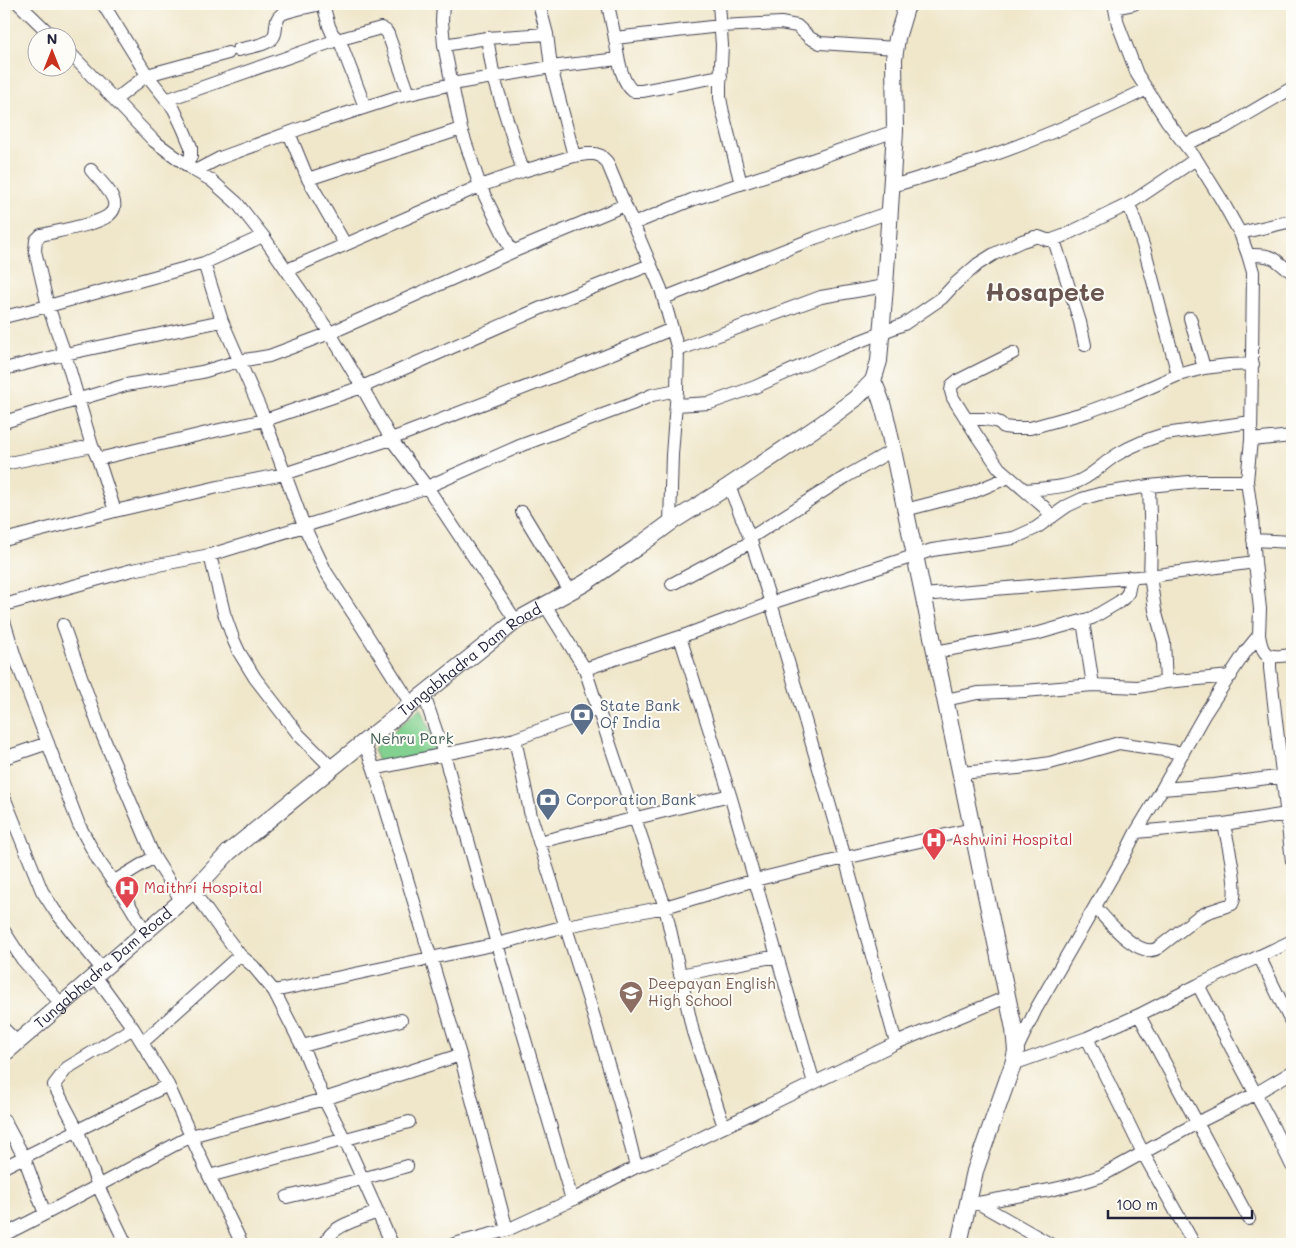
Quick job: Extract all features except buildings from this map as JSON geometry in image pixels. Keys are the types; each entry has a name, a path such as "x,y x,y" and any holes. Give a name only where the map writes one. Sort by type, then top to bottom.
{"main road":[{"path":"909,4 897,38 893,68 895,131 886,286 879,361 873,381 879,392 885,412 1014,1029 1015,1057 975,1171 973,1204 958,1244"},
{"name":"Tungabhadra Dam Road","path":"4,1054 187,896 228,852 516,621 585,583 670,523 823,423 855,399 873,381"}],"street":[{"path":"19,4 44,28"},
{"path":"103,4 147,75 177,115 191,147 191,167"},
{"path":"115,100 147,75 266,42 275,35 276,22 283,14 322,4 332,33 341,44 365,108"},
{"path":"443,4 444,45 460,129 480,186 512,252"},
{"path":"540,4 547,34 551,67 574,156"},
{"path":"608,4 618,59 626,84 633,91 642,91 720,76"},
{"path":"719,4 722,45 720,98 741,184"},
{"path":"1134,4 1114,6 1118,24 1137,74 1167,121 1196,159 1221,199 1240,232 1253,272 1251,440 1247,481 1260,609 1259,635 1264,651 1270,656 1292,655"},
{"path":"615,38 720,26 781,23 797,26 810,38 820,42 896,48"},
{"path":"166,100 337,40 377,28 386,31 409,94"},
{"path":"444,45 487,38 547,34"},
{"path":"487,38 494,78 523,171"},
{"path":"191,167 409,94 452,84 551,67 618,59"},
{"path":"78,61 154,141 211,180 236,203 263,236 330,333 390,439 427,488 516,621"},
{"path":"1184,144 1224,128 1292,88"},
{"path":"892,186 983,158 1042,137 1096,114 1147,89"},
{"path":"308,179 460,129"},
{"path":"633,224 694,199 792,168 895,131"},
{"path":"289,133 308,179 345,244"},
{"path":"287,270 480,186 574,156 595,154 607,162 661,290 678,350 670,523"},
{"path":"676,404 710,403 904,324 942,298 978,264 994,254 1035,237 1054,240 1129,204 1196,159"},
{"path":"91,170 112,196 115,208 104,218 41,235 36,240 35,251 48,306 114,511"},
{"path":"1129,204 1146,251 1178,375"},
{"path":"4,422 126,385 202,372 239,361 270,356 330,333 512,252 625,206"},
{"path":"664,298 815,238 890,212"},
{"path":"1240,232 1292,221"},
{"path":"4,317 204,263 263,236"},
{"path":"1054,240 1080,322 1085,345"},
{"path":"1248,255 1263,255 1274,258 1292,272"},
{"path":"204,263 222,321 265,420 304,526 326,572 362,626 418,700 444,754 572,1200"},
{"path":"98,459 265,420 362,387 541,308 650,264"},
{"path":"678,350 821,297 886,286"},
{"path":"1190,318 1204,368"},
{"path":"4,369 65,354 222,321"},
{"path":"4,540 114,511 284,474 390,439 672,329"},
{"path":"1013,353 957,381 952,385 951,391 953,398 966,419 1000,468 1026,490 1052,517"},
{"path":"966,419 985,419 996,421 1004,427 1030,428 1087,412 1128,397 1178,375 1204,368 1253,364"},
{"path":"4,605 132,570 210,555 396,498 427,488 522,445 652,395 677,390"},
{"path":"1026,490 1068,484 1083,479 1119,454 1144,441 1165,434 1251,422"},
{"path":"1251,440 1292,436"},
{"path":"4,464 92,446"},
{"path":"672,584 751,540 848,476 893,450"},
{"path":"905,510 971,493 1009,477"},
{"path":"585,669 680,638 770,603 915,555 932,550 1014,538 1036,528 1067,506 1099,494 1199,481 1247,481"},
{"path":"729,486 751,540 770,603 845,858 896,1043"},
{"path":"1149,486 1150,576 1155,610 1164,642 1166,682"},
{"path":"522,512 570,591"},
{"path":"1253,540 1292,542"},
{"path":"210,555 224,613 239,652 255,678 299,735 332,768"},
{"path":"923,596 1150,576 1255,562"},
{"path":"935,652 1040,633 1092,618 1125,597 1128,593 1130,577"},
{"path":"545,605 585,669 665,907 693,1032 724,1127"},
{"path":"4,621 15,657 79,825 98,860 146,932"},
{"path":"1083,621 1093,685"},
{"path":"63,625 99,727 154,857 274,991 302,1046 324,1099 345,1140 392,1244"},
{"path":"1015,1057 1036,1009 1136,832 1204,716 1246,651 1259,635"},
{"path":"680,638 730,795 814,1083"},
{"path":"1270,656 1270,668 1287,775 1287,814 1292,861"},
{"path":"945,700 978,692 1025,691 1093,685 1138,687 1166,682 1231,676"},
{"path":"374,769 515,739 598,709"},
{"path":"515,739 531,816 623,1114 636,1167"},
{"path":"364,742 374,769 460,1055 507,1230"},
{"path":"4,758 48,743"},
{"path":"960,773 1050,763 1119,743 1183,753"},
{"path":"1162,789 1214,785 1287,775"},
{"path":"539,842 730,795"},
{"path":"4,797 42,891 99,973 168,1085 242,1244"},
{"path":"1136,832 1224,824 1287,814"},
{"path":"1095,907 1134,945 1150,951 1158,948 1198,917 1232,904 1235,900 1235,885 1224,824"},
{"path":"274,991 497,944 566,926 665,907 755,880 972,829"},
{"path":"113,882 154,857"},
{"path":"4,931 22,959 62,1005"},
{"path":"1015,1057 1087,1038 1292,941"},
{"path":"143,1042 240,955"},
{"path":"680,974 777,956"},
{"path":"1259,956 1292,1024"},
{"path":"1198,985 1292,1166"},
{"path":"454,1244 491,1239 636,1167 662,1157 896,1043 1007,997"},
{"path":"1139,1015 1249,1219"},
{"path":"302,1046 401,1020"},
{"path":"125,1244 98,1186 78,1131 54,1085 67,1068 133,1028"},
{"path":"4,1029 18,1043"},
{"path":"1087,1038 1143,1153 1194,1244"},
{"path":"4,1235 191,1136 324,1099 460,1055"},
{"path":"973,1204 1076,1184 1101,1176 1197,1122 1255,1094 1292,1072"},
{"path":"4,1167 168,1085"},
{"path":"4,1120 24,1157 45,1214"},
{"path":"209,1176 409,1122"},
{"path":"287,1197 407,1166"},
{"path":"973,1204 1050,1244"},
{"path":"326,1244 329,1235 340,1227 378,1212"}],"green space":[{"name":"Nehru Park","path":"420,708 439,751 379,764 373,749"}],"place":[{"name":"State Bank Of India","path":"582,736"},
{"name":"Corporation Bank","path":"548,821"},
{"name":"Ashwini Hospital","path":"934,861"},
{"name":"Maithri Hospital","path":"127,909"},
{"name":"Deepayan English High School","path":"631,1014"}],"district":[{"name":"Hosapete","path":"1045,292"}]}
